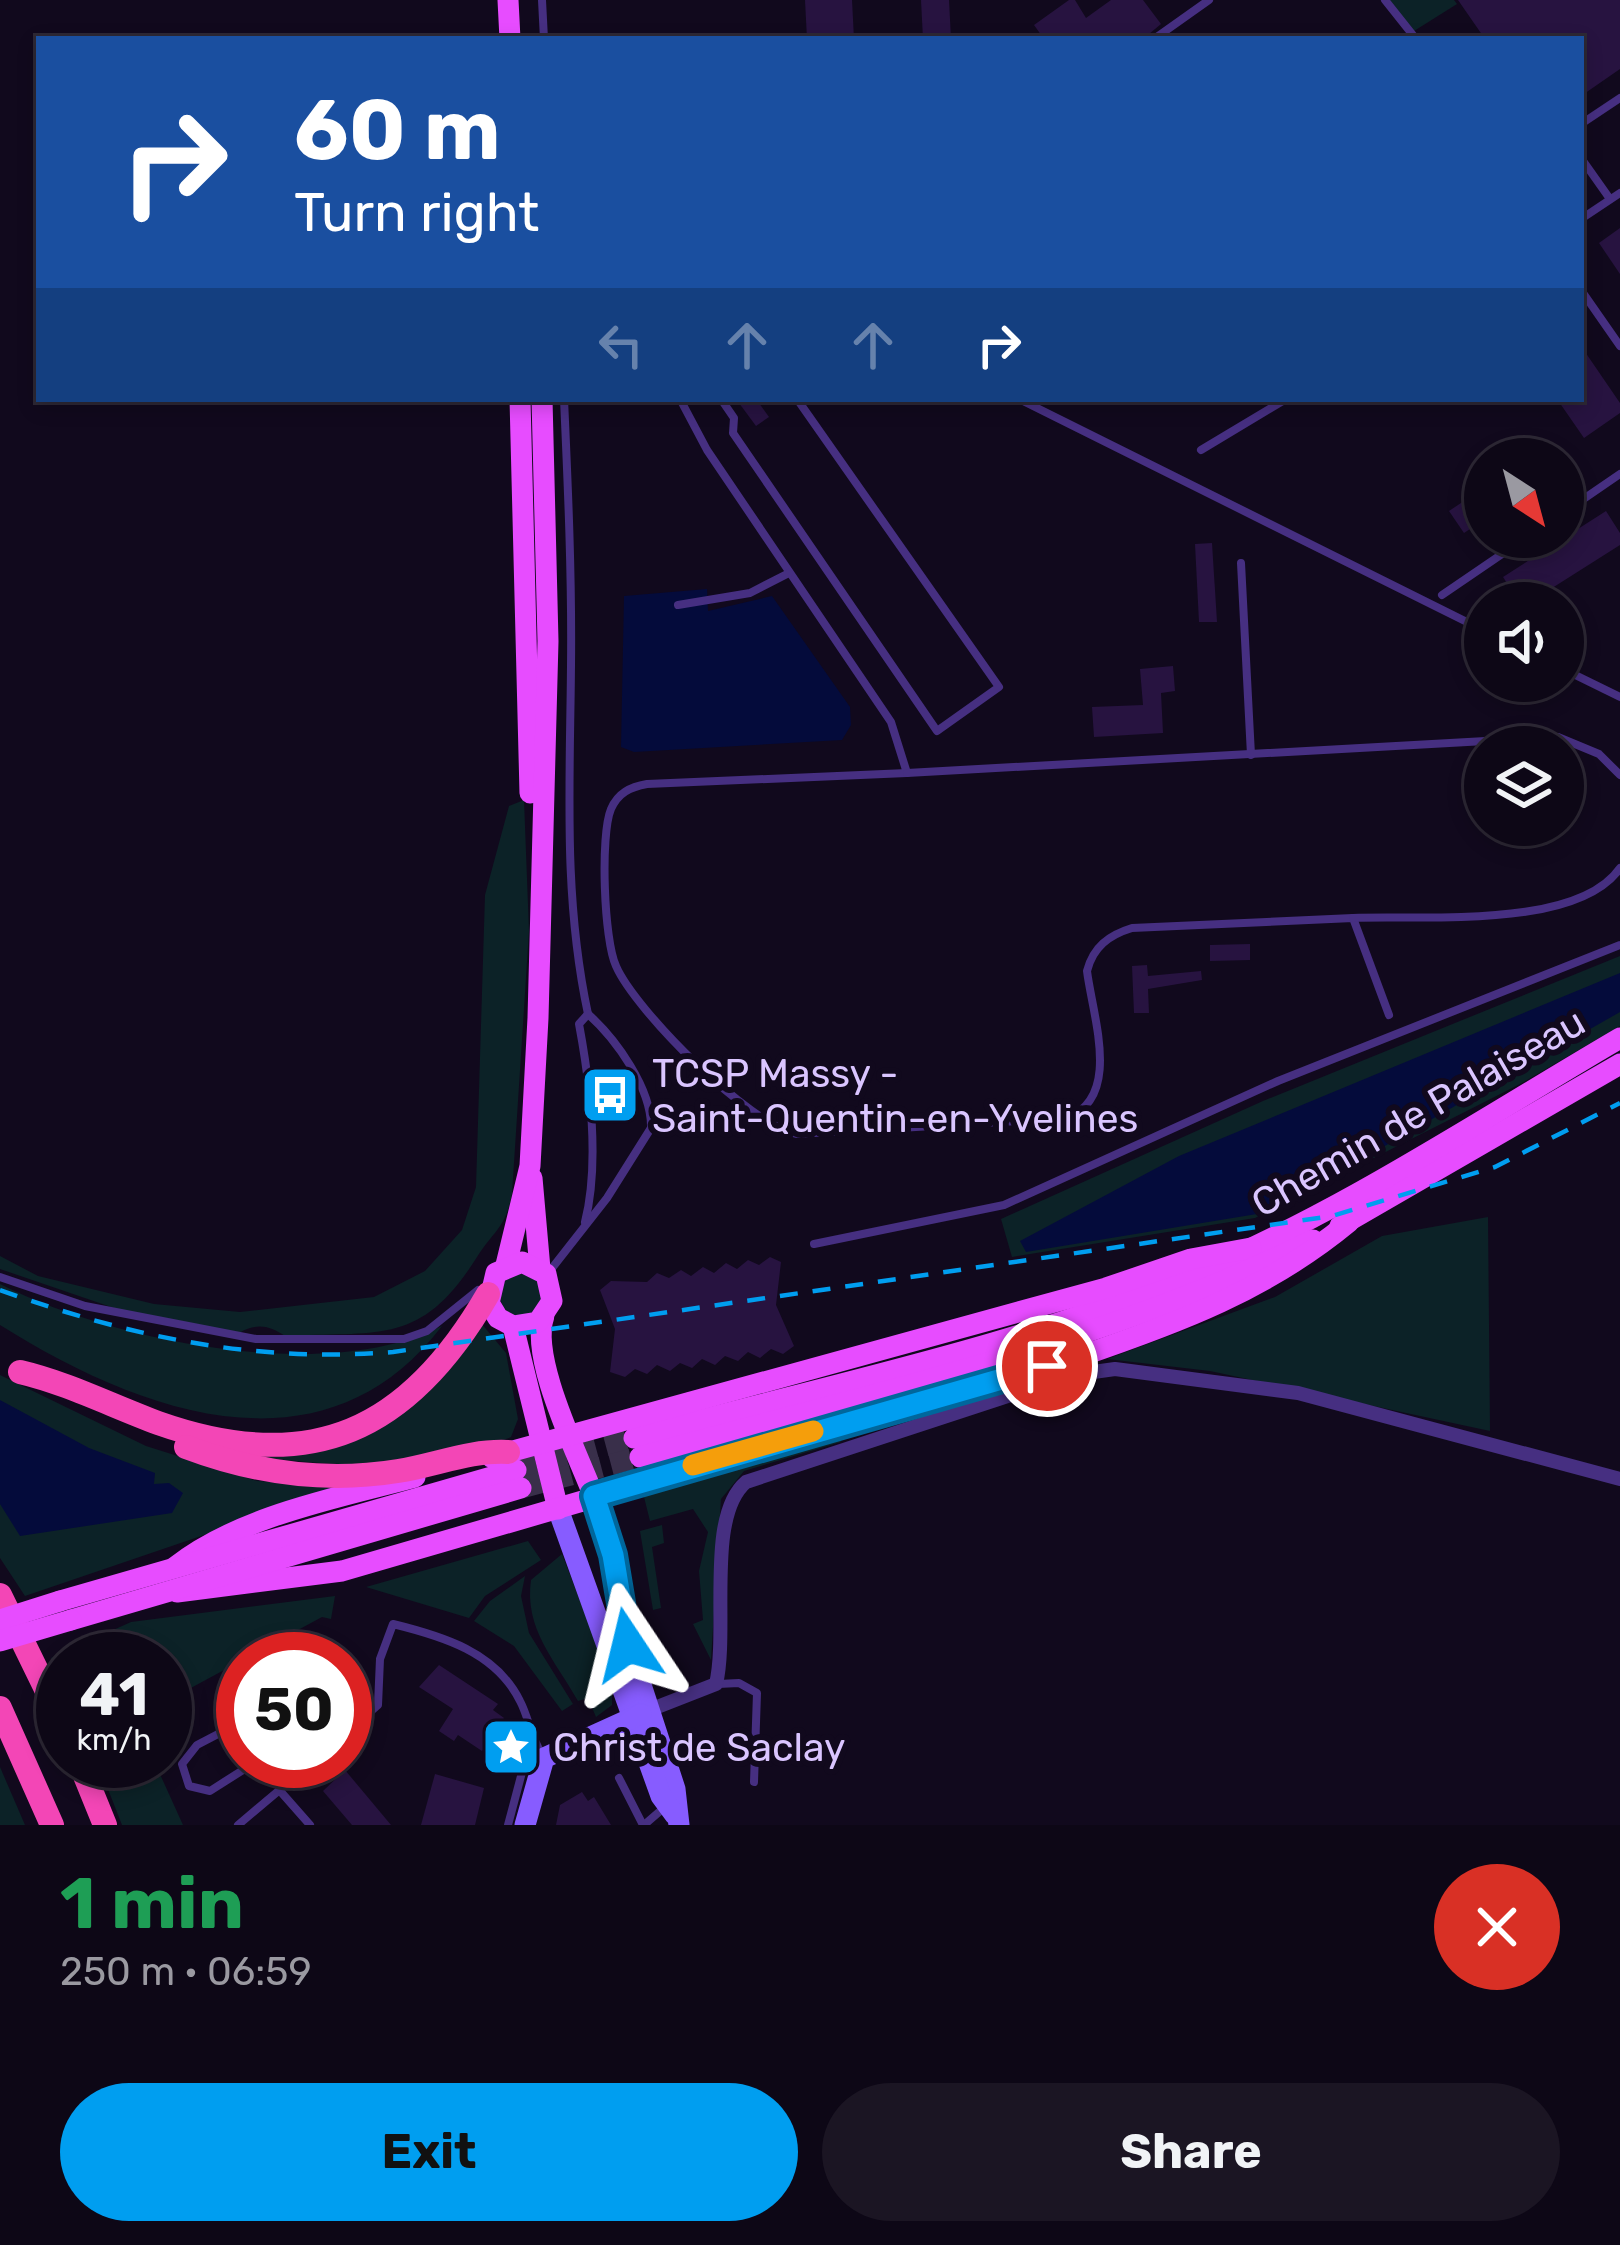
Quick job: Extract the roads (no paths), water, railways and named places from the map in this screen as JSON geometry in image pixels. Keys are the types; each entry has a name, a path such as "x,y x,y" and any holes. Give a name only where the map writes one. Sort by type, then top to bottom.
{"highway":[{"path":"10,1366 207,1438 296,1444 349,1431 416,1391 446,1362 495,1280"},
{"path":"10,1366 42,1389 161,1438 280,1473 363,1475 483,1450 515,1470"},
{"path":"0,1595 36,1669"},
{"path":"0,1708 52,1825"},
{"path":"90,1788 105,1825"}],"main road":[{"path":"508,0 510,36"},
{"path":"520,402 530,808 538,877"},
{"path":"542,402 548,641 530,1166 543,1271 553,1294 540,1340 594,1496 640,1714"},
{"name":"Chemin de Palaiseau","path":"1252,1248 1620,1039"},
{"name":"Chemin de Palaiseau","path":"1348,1222 1620,1064"},
{"path":"530,1166 495,1280 498,1318 513,1326 530,1325 544,1316"},
{"path":"1252,1248 1040,1328 637,1448 1116,1324 1233,1280 1348,1222"},
{"path":"0,1620 342,1571 558,1508 1133,1338 1294,1268 1348,1222"},
{"path":"178,1592 515,1470 541,1443 570,1433 1106,1288 1191,1259 1252,1248"},
{"path":"495,1280 522,1262 543,1271"},
{"path":"513,1326 558,1508 640,1714 674,1816"},
{"path":"0,1641 176,1567 199,1548 289,1514 515,1470"},
{"path":"525,1825 540,1751 640,1714"}],"street":[{"path":"640,1714 716,1684 723,1656 723,1515 735,1491 777,1469 1072,1375 1114,1369 1298,1393 1620,1479"}],"lane":[{"path":"542,0 544,36"},
{"path":"1158,36 1209,0"},
{"path":"1385,0 1414,36"},
{"path":"1584,122 1620,98"},
{"path":"1584,162 1610,199"},
{"path":"1584,217 1620,193"},
{"path":"1584,294 1620,346"},
{"path":"543,1271 585,1225 641,1148 651,1115 633,1071 588,1014 570,914 571,665 564,402"},
{"path":"682,402 789,573 891,722 907,773"},
{"path":"723,402 734,418 733,433 937,731 999,687 799,402"},
{"path":"1025,402 1464,621"},
{"path":"1201,450 1281,402"},
{"path":"1584,499 1620,474"},
{"path":"1442,595 1496,558"},
{"path":"1241,563 1251,755"},
{"path":"678,605 750,593 789,573"},
{"path":"1584,679 1620,697"},
{"path":"1620,776 1599,754 1558,737 646,784 625,790 611,808 606,834 610,949 620,975 736,1102 782,1131 1066,1118 1094,1103 1101,1085 1088,971 1090,958 1114,933 1132,928 1546,910 1596,892 1620,868"},
{"path":"1353,918 1389,1015"},
{"path":"814,1244 1004,1205 1278,1081 1620,945"},
{"path":"585,1225 591,1189 586,1054 579,1024 588,1014"},
{"path":"0,1277 86,1306 256,1339 404,1339 427,1331 495,1280"},
{"path":"372,1710 378,1705 380,1659 393,1624 447,1638 498,1670 517,1694 540,1751 525,1761 508,1825"},
{"path":"716,1684 740,1684 757,1693 754,1782"},
{"path":"372,1707 378,1705"},
{"path":"216,1735 197,1745 182,1765 189,1786 210,1791 216,1787"},
{"path":"620,1778 643,1825 674,1816"},
{"path":"240,1823 285,1788"},
{"path":"281,1792 310,1825"}],"tunnel":[{"path":"516,1470 634,1438"},
{"path":"521,1488 640,1457"}],"railway":[{"path":"0,1290 97,1321 193,1343 291,1354 393,1352 1332,1216 1495,1167 1620,1103"}],"place":[{"name":"TCSP Massy - Saint-Quentin-en-Yvelines","path":"610,1095"},
{"name":"Christ de Saclay","path":"511,1747"}]}
